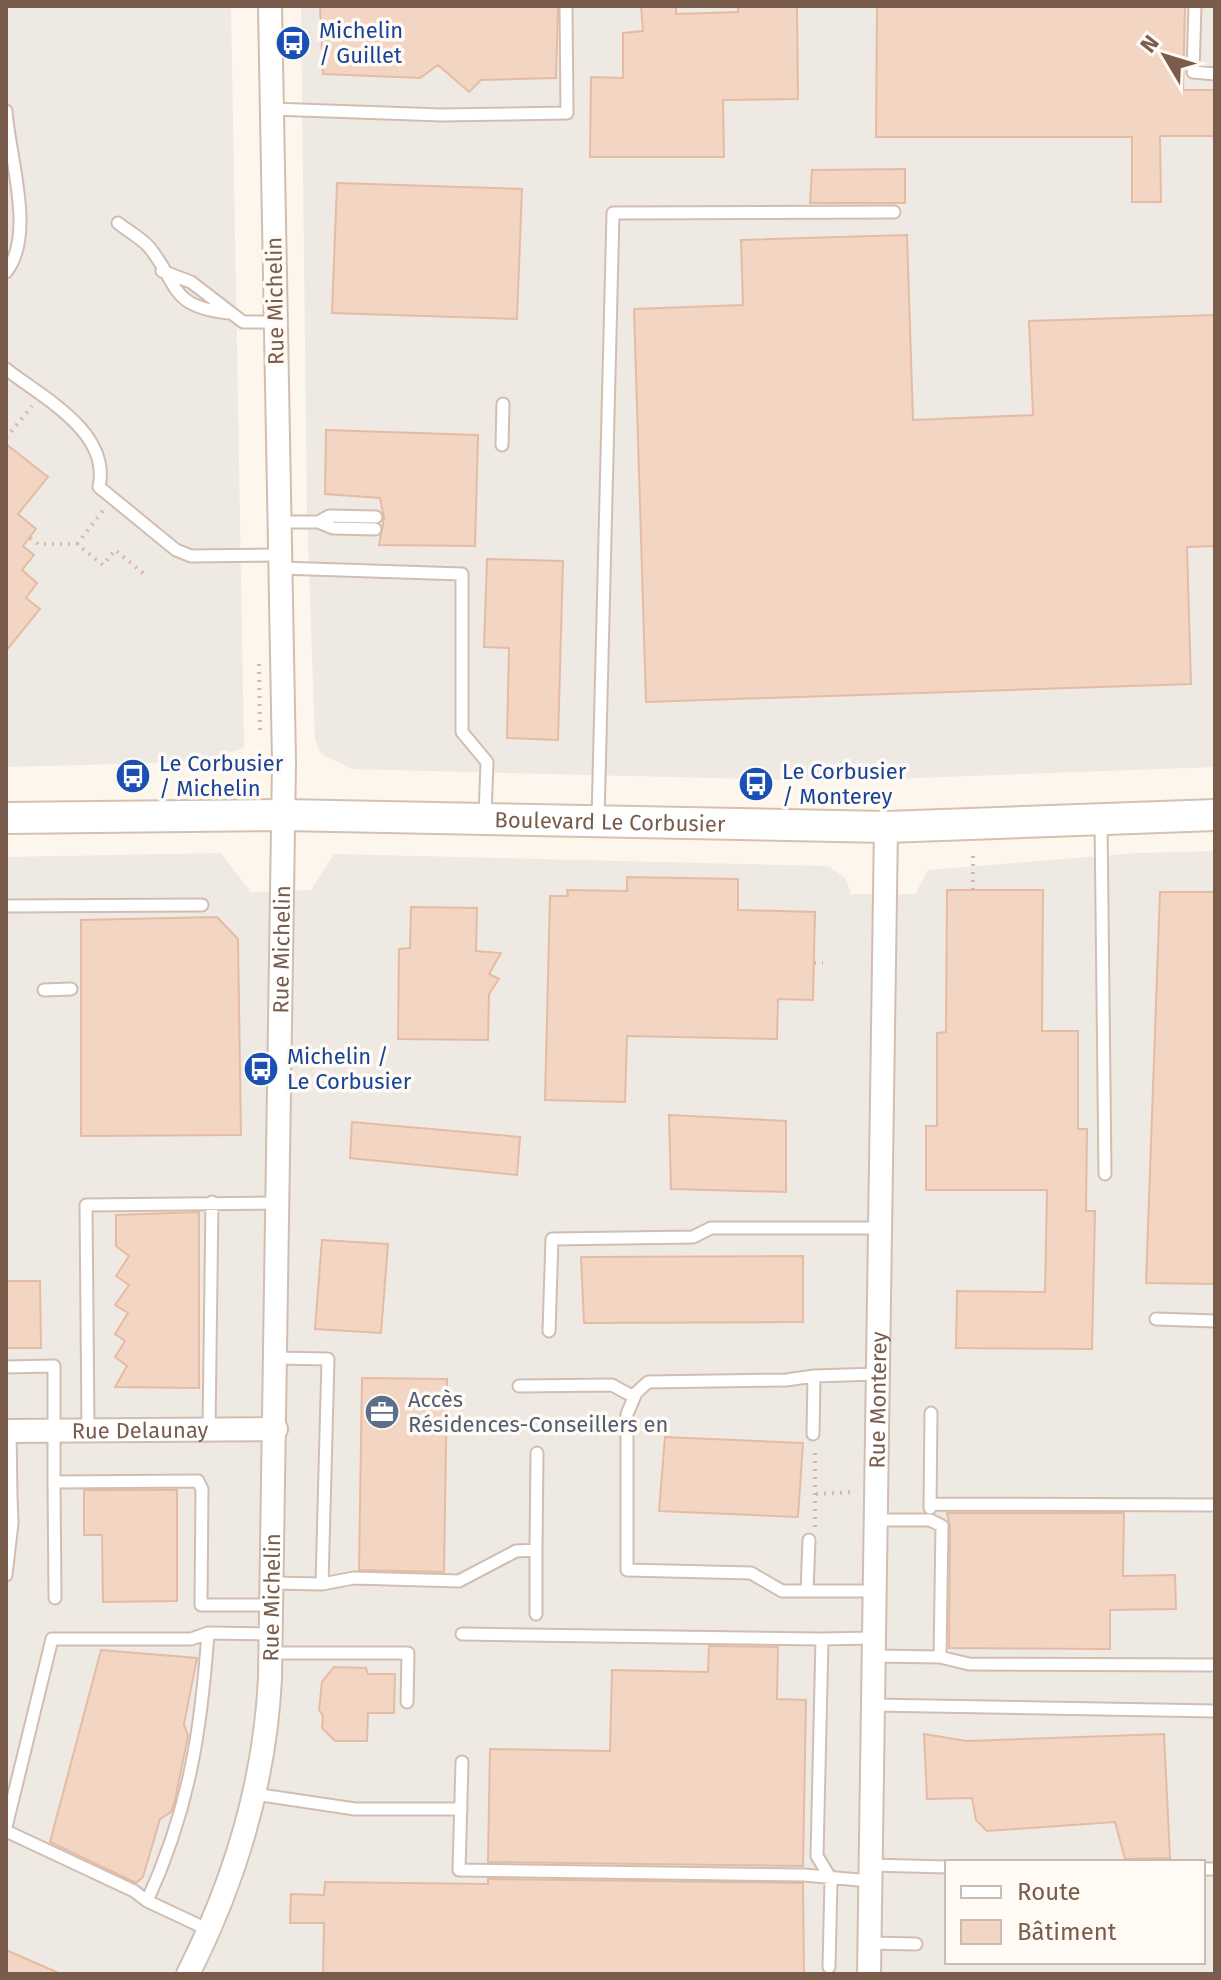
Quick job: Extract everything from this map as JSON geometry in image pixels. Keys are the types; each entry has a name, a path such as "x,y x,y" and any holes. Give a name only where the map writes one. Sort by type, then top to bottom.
{"street":[{"name":"Rue Michelin","path":"188,1974 235,1865 254,1794 266,1725 271,1644 284,815 270,6"},
{"name":"Boulevard Le Corbusier","path":"6,818 284,815 886,827 1215,815"},
{"name":"Rue Monterey","path":"869,1974 886,827"},
{"name":"Rue Delaunay","path":"8,1431 276,1429"}],"lane":[{"path":"272,109 441,115 567,113 566,6"},
{"path":"1195,6 1193,72 1215,74"},
{"path":"6,111 18,202 20,244 6,272"},
{"path":"598,822 613,213 894,212"},
{"path":"118,223 148,247 180,298 202,310 228,313"},
{"path":"162,271 191,282 228,313 248,324 276,322"},
{"path":"6,369 90,437 102,468 99,487 176,550 191,556 462,574 462,732 487,762 484,820"},
{"path":"502,445 503,404"},
{"path":"280,522 318,522 329,516 376,523"},
{"path":"1101,820 1105,1174"},
{"path":"6,906 202,905"},
{"path":"44,990 71,989"},
{"path":"209,1429 212,1202"},
{"path":"88,1430 86,1205 279,1203"},
{"path":"549,1331 552,1239 693,1237 711,1228 879,1228"},
{"path":"1156,1319 1215,1321"},
{"path":"277,1358 328,1359 322,1584"},
{"path":"6,1367 54,1366 55,1598"},
{"path":"874,1591 782,1591 751,1573 627,1570 627,1414 634,1397 648,1382 786,1380 877,1374"},
{"path":"813,1434 814,1376"},
{"path":"519,1386 612,1385 634,1397"},
{"path":"930,1520 931,1413"},
{"path":"6,1575 12,1523 8,1496 8,1431"},
{"path":"536,1614 537,1453"},
{"path":"54,1482 198,1481 202,1489 201,1605 354,1578 459,1581 516,1551 536,1550"},
{"path":"930,1504 1215,1505"},
{"path":"875,1520 930,1520 942,1526 940,1657"},
{"path":"807,1591 809,1540"},
{"path":"147,1901 173,1839 191,1778 202,1714 208,1633"},
{"path":"209,1930 6,1829 52,1639 191,1639 208,1633 271,1644 408,1653 407,1702"},
{"path":"462,1634 822,1639 969,1664 1215,1665"},
{"path":"822,1639 817,1856 831,1879 829,1967"},
{"path":"872,1705 1215,1711"},
{"path":"462,1762 459,1870 804,1875 831,1879 945,1867"},
{"path":"254,1794 355,1809 461,1809"},
{"path":"869,1943 916,1944"}],"path":[{"path":"6,438 32,406"},
{"path":"77,544 94,523"},
{"path":"30,538 38,544 77,544 103,565 115,550 144,574"},
{"path":"973,855 973,890"},
{"path":"814,963 823,963"},
{"path":"815,1528 816,1453"},
{"path":"816,1494 854,1492"}],"shaded area":[{"path":"6,6 231,6 244,748 196,762 6,767"},
{"path":"301,6 1215,6 1215,767 829,781 352,769 321,754 315,740 307,512"},
{"path":"1215,851 1215,1974 6,1974 6,857 221,853 251,892 311,890 334,854 829,866 846,879 851,894 915,894 928,870 1137,853"}],"building":[{"path":"320,6 558,6 556,78 481,80 469,92 438,65 420,78 323,74"},
{"path":"641,6 676,6 676,14 738,12 738,6 797,6 798,99 723,100 724,157 590,157 591,77 623,78 623,33 643,31"},
{"path":"877,6 1185,6 1183,90 1215,90 1215,136 1160,136 1161,202 1132,202 1132,137 876,137"},
{"path":"905,169 905,203 810,203 812,170"},
{"path":"337,183 522,189 517,319 332,313"},
{"path":"907,235 913,420 1033,415 1029,321 1215,315 1215,546 1187,547 1191,684 646,702 634,309 743,305 741,240"},
{"path":"326,430 478,435 475,546 379,545 384,518 380,498 325,494"},
{"path":"6,444 48,477 18,514 36,529 23,546 34,555 22,570 37,583 26,598 40,609 6,651"},
{"path":"487,559 563,561 558,740 507,738 509,648 484,647"},
{"path":"627,877 738,879 738,910 815,912 813,1000 778,999 777,1039 627,1036 625,1102 545,1100 550,896 568,896 567,890 627,891"},
{"path":"947,890 1043,890 1042,1031 1078,1031 1078,1129 1087,1129 1086,1211 1095,1211 1092,1349 956,1348 957,1291 1045,1292 1047,1190 926,1190 926,1126 937,1126 937,1033 946,1032"},
{"path":"1160,892 1215,892 1215,1284 1146,1283"},
{"path":"411,907 477,908 476,951 501,953 489,974 499,979 489,994 488,1040 398,1039 399,949 410,948"},
{"path":"217,917 238,939 241,1135 81,1136 81,920"},
{"path":"669,1115 786,1121 786,1192 671,1189"},
{"path":"352,1122 520,1137 517,1175 350,1158"},
{"path":"199,1212 199,1388 115,1387 127,1366 115,1357 125,1341 115,1334 128,1313 115,1305 129,1285 116,1276 129,1256 116,1246 116,1215"},
{"path":"322,1240 388,1244 381,1333 315,1329"},
{"path":"803,1256 803,1322 584,1323 581,1257"},
{"path":"6,1281 40,1281 41,1348 6,1348"},
{"path":"362,1378 447,1379 444,1572 359,1570"},
{"path":"665,1437 803,1443 798,1517 659,1511"},
{"path":"84,1490 177,1490 177,1601 103,1602 102,1535 84,1535"},
{"path":"947,1513 1124,1513 1123,1576 1175,1575 1176,1609 1110,1610 1110,1649 949,1648 950,1526"},
{"path":"709,1646 778,1647 777,1699 806,1700 803,1866 488,1862 490,1749 610,1751 612,1670 708,1672"},
{"path":"101,1650 197,1658 184,1724 188,1736 175,1800 171,1812 160,1819 143,1877 136,1883 50,1842"},
{"path":"334,1667 366,1668 368,1674 395,1674 394,1713 368,1713 367,1741 335,1741 322,1728 323,1716 319,1710 322,1682"},
{"path":"924,1734 967,1741 1164,1734 1170,1858 1125,1859 1115,1822 987,1831 976,1820 972,1798 927,1799"},
{"path":"488,1879 803,1883 804,1974 323,1974 324,1923 290,1923 291,1894 324,1895 325,1882 488,1884"},
{"path":"6,1950 61,1974 6,1974"}],"place":[{"name":"Michelin / Guillet","path":"293,43"},
{"name":"Le Corbusier / Michelin","path":"133,776"},
{"name":"Le Corbusier / Monterey","path":"756,784"},
{"name":"Michelin / Le Corbusier","path":"261,1069"},
{"name":"Accès Résidences-Conseillers en","path":"382,1412"}]}
